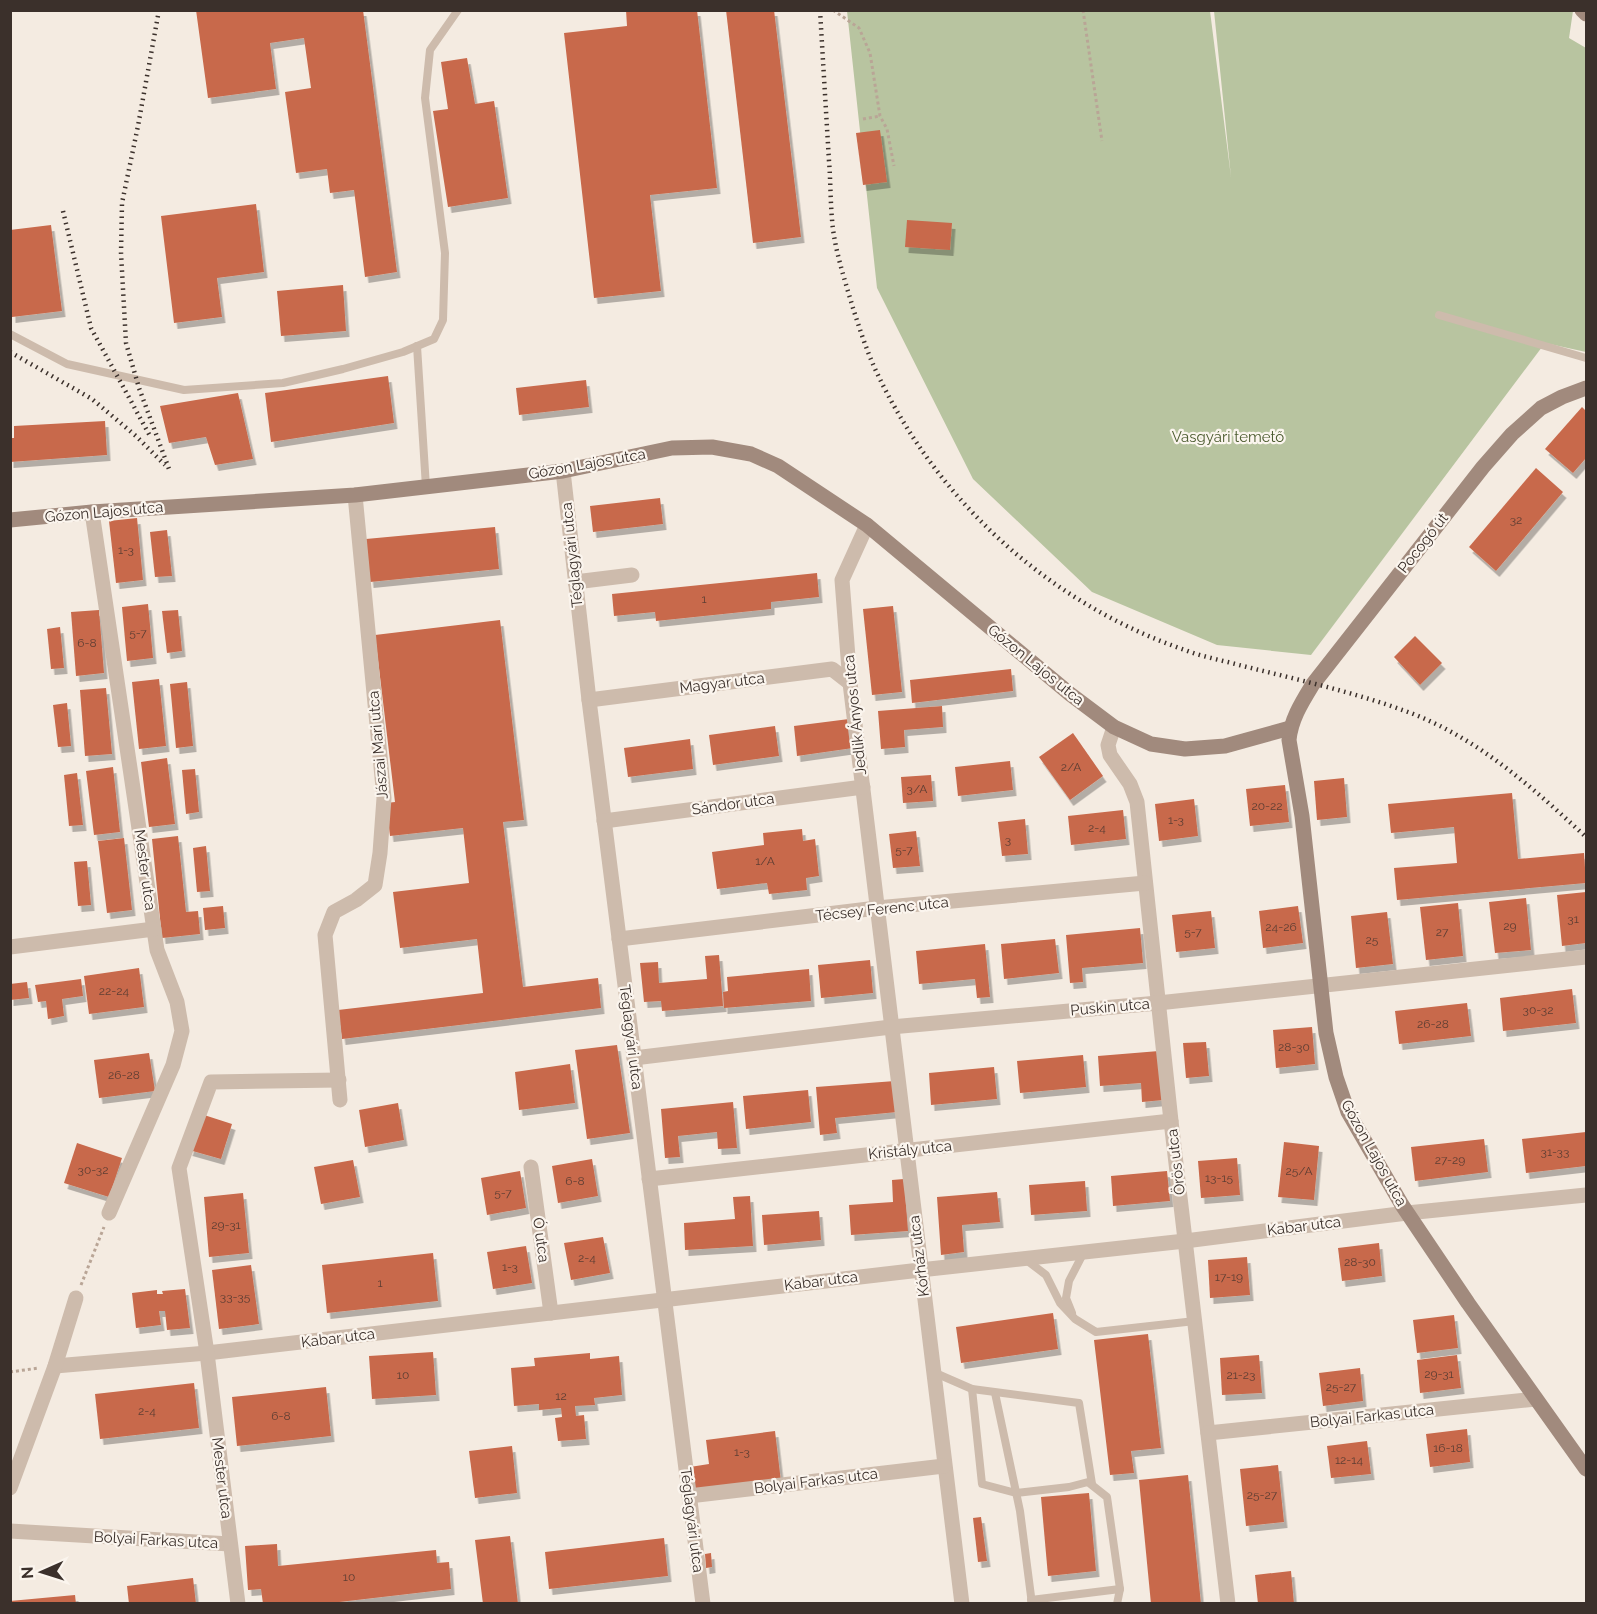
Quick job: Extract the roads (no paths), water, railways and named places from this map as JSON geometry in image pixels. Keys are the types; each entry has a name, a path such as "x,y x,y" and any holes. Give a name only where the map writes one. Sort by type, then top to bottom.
{"street":[{"path":"1582,10 1587,14"},
{"name":"Pocogó út","path":"1290,728 1299,706 1313,684 1483,467 1523,423 1541,408 1587,388"},
{"name":"Gózon Lajos utca","path":"10,520 92,512 355,495 563,471 672,448 712,447 751,454 778,466 867,525 1114,728 1151,744 1185,749 1225,746 1290,728 1291,758 1302,816 1326,1033 1336,1077 1348,1112 1407,1213 1587,1469"},
{"name":"Téglagyári utca","path":"563,471 589,700 703,1604"},
{"name":"Jászai Mari utca","path":"340,1100 325,935 334,912 356,900 375,885 384,798 355,495"},
{"name":"Mester utca","path":"92,512 157,950 177,1002 182,1031 172,1065 109,1213"},
{"name":"Jedlik Ányos utca","path":"867,525 842,580 850,683 877,908"},
{"path":"575,582 632,575"},
{"name":"Magyar utca","path":"589,700 832,669 850,683"},
{"name":"Örös utca","path":"1114,728 1108,745 1110,755 1130,784 1137,802 1185,1241 1228,1604"},
{"name":"Sándor utca","path":"604,821 862,787"},
{"name":"Técsey Ferenc utca","path":"619,939 877,908 1145,883"},
{"name":"Kórház utca","path":"877,908 962,1604"},
{"path":"10,947 154,929"},
{"name":"Puskin utca","path":"634,1058 891,1027 1158,1003 1587,957"},
{"name":"Mester utca","path":"238,1604 207,1353 179,1168 211,1082 339,1080"},
{"name":"Kristály utca","path":"649,1179 1172,1121"},
{"name":"Ó utca","path":"531,1167 550,1313"},
{"name":"Kabar utca","path":"55,1366 207,1353 1185,1241 1407,1213 1587,1195"},
{"path":"10,1488 55,1366 76,1298"},
{"name":"Bolyai Farkas utca","path":"1208,1433 1536,1399"},
{"name":"Bolyai Farkas utca","path":"689,1496 944,1466"},
{"name":"Bolyai Farkas utca","path":"10,1531 230,1544"}],"lane":[{"path":"10,334 67,364 184,390 283,383 343,369 434,339 442,320 445,253 425,98 430,50 458,10"},
{"path":"1439,315 1587,358"},
{"path":"417,346 426,487"},
{"path":"1075,1319 1066,1298 1069,1281 1084,1252"},
{"path":"1025,1258 1046,1275 1060,1303 1075,1319 1096,1332 1195,1321"},
{"path":"932,1372 972,1389 1079,1402 1092,1484"},
{"path":"972,1389 982,1484 1016,1493 1088,1482 1107,1497 1120,1589 1117,1604"},
{"path":"995,1393 1016,1493 1031,1602 1120,1589"}],"railway":[{"path":"159,10 122,203 121,253 126,343 139,388 169,469"},
{"path":"820,10 832,217 845,281 870,357 902,420 932,464 966,505 1003,543 1044,576 1088,605 1136,630 1192,652 1346,692 1434,723 1481,750 1503,766 1546,800 1586,837"},
{"path":"63,211 91,328 150,436"},
{"path":"10,352 92,399 136,436 165,465"}],"park label":[{"name":"Vasgyári temető","path":"1228,437"}]}
